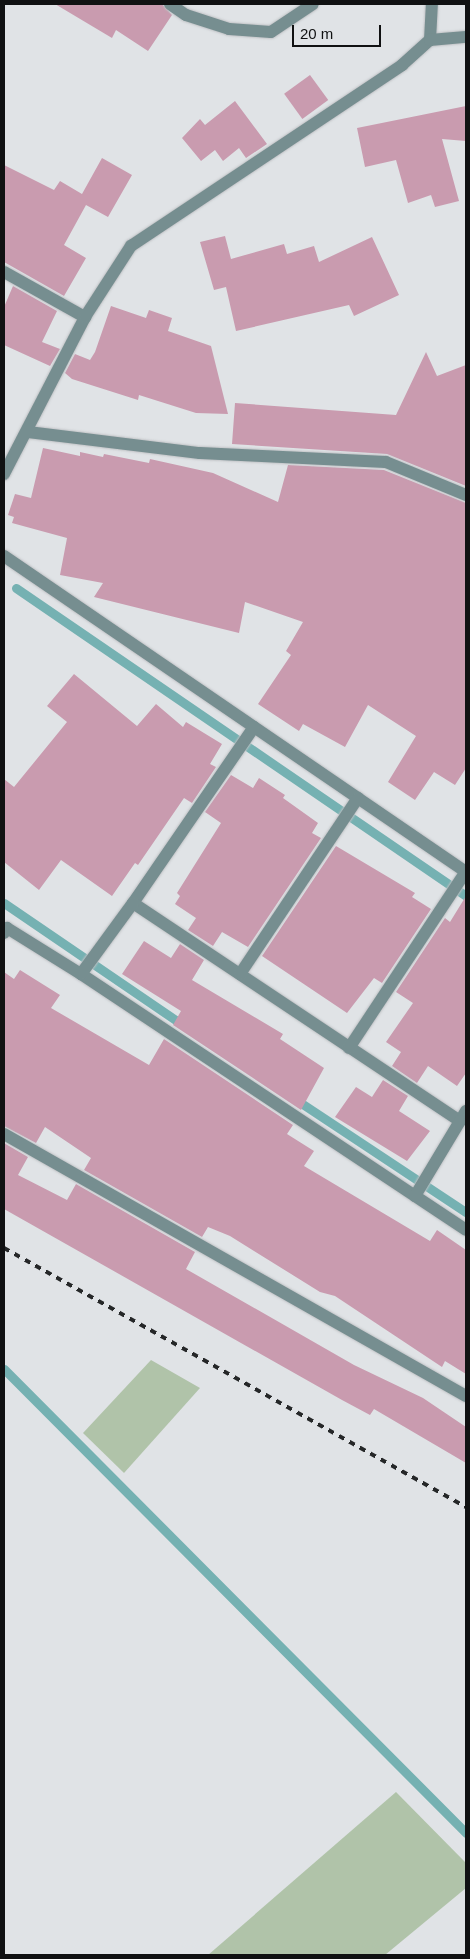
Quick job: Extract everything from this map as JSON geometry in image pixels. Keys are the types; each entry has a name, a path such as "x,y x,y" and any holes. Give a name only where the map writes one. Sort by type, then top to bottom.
{"street":[{"path":"170,4 186,14 229,29 271,32 313,4"},
{"path":"430,40 432,4"},
{"path":"4,474 28,432 85,317 131,246 402,65 430,40 466,37"},
{"path":"4,272 85,317"},
{"path":"28,432 200,453 386,462 466,495"},
{"path":"4,556 254,727 355,803 464,875 349,1048"},
{"path":"84,971 254,727"},
{"path":"240,974 355,803"},
{"path":"132,903 349,1048 463,1116 417,1191"},
{"path":"5,929 84,971 417,1191 466,1230"},
{"path":"4,1134 466,1396"}],"green space":[{"path":"151,1360 200,1388 124,1473 83,1433"},
{"path":"396,1792 466,1863 466,1888 385,1955 208,1955"}],"building":[{"path":"55,4 162,4 172,15 148,51 116,30 112,38"},
{"path":"310,75 328,100 302,119 284,94"},
{"path":"235,101 267,144 246,158 239,148 223,161 215,150 201,161 182,138 200,119 205,125"},
{"path":"466,106 466,141 442,139 459,201 435,207 431,195 408,203 396,160 365,167 357,128"},
{"path":"102,158 132,175 108,217 86,205 64,245 86,258 64,296 4,262 4,165 54,190 60,181 82,194"},
{"path":"225,236 231,259 284,244 287,254 314,246 319,262 372,237 399,295 354,316 349,305 236,331 226,287 214,290 200,242"},
{"path":"13,286 57,311 42,342 60,349 50,366 4,345 4,307"},
{"path":"111,306 146,318 149,310 172,318 168,331 211,346 228,414 196,413 139,395 138,400 72,379 65,373 75,354 90,360 95,352"},
{"path":"426,352 437,376 466,365 466,486 387,454 232,444 235,403 396,415"},
{"path":"43,448 80,456 80,452 103,457 104,454 149,463 150,459 213,473 278,502 288,465 384,470 466,503 466,768 455,785 434,772 415,800 388,782 416,736 368,705 345,747 303,724 299,731 258,704 291,655 286,651 303,622 245,602 239,633 94,597 103,583 60,575 67,538 12,523 14,517 8,515 15,494 31,498"},
{"path":"74,674 137,726 156,704 183,727 186,722 222,744 210,764 216,767 192,803 184,798 138,865 135,863 112,896 61,860 39,890 4,862 4,779 14,787 67,722 47,706"},
{"path":"231,775 253,788 259,778 285,795 283,798 318,823 312,833 321,838 248,947 222,932 213,946 188,930 196,918 175,904 180,896 177,893 221,823 205,812"},
{"path":"336,846 415,893 412,897 431,909 382,983 374,978 347,1013 262,956"},
{"path":"466,896 466,1073 457,1086 428,1066 417,1083 392,1066 401,1052 386,1042 413,1003 396,992 445,918 450,922"},
{"path":"144,941 171,958 180,944 204,960 192,980 283,1034 280,1039 324,1068 301,1110 173,1025 181,1011 122,974"},
{"path":"20,970 60,995 51,1008 149,1065 164,1039 293,1125 287,1134 314,1151 304,1166 430,1241 437,1230 466,1250 466,1374 445,1361 442,1367 335,1296 320,1292 230,1236 208,1227 202,1237 84,1170 91,1158 45,1127 36,1143 4,1126 4,972 14,979"},
{"path":"383,1080 408,1096 399,1111 430,1131 407,1161 335,1117 356,1087 372,1097"},
{"path":"4,1143 28,1157 18,1175 67,1200 76,1184 195,1252 186,1269 354,1365 423,1398 466,1427 466,1463 374,1409 370,1415 342,1400 4,1209"}],"waterway":[{"path":"16,588 466,896"},
{"path":"4,903 184,1026"},
{"path":"295,1099 466,1212"},
{"path":"4,1369 466,1833"}],"railway":[{"path":"4,1248 466,1507"}]}
